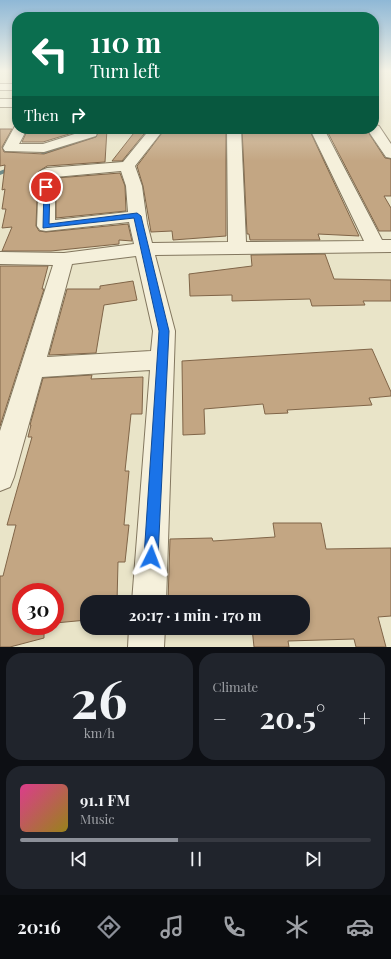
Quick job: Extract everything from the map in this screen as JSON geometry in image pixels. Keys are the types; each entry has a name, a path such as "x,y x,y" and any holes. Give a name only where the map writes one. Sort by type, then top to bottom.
{"street":[{"path":"0,103 12,103"},
{"path":"17,134 10,148 44,148 88,134"},
{"path":"137,216 46,226 47,174 127,166 153,134"},
{"path":"234,134 237,248"},
{"path":"0,258 64,259 144,249 383,246 320,134"},
{"path":"377,134 391,154"},
{"path":"127,166 134,186 137,216 164,331 149,595"},
{"path":"0,477 64,259"},
{"path":"32,368 162,360"},
{"path":"146,647 147,635"}],"building":[{"path":"0,129 12,129 2,147 4,152 44,154 96,137 97,134 107,134 105,162 47,166 38,172 36,226 39,231 46,232 128,224 132,241 119,240 119,244 51,251 2,251 12,227 2,228 6,209 2,209 5,189 2,190 5,165 0,166"},
{"path":"26,134 69,134 43,142 22,142"},
{"path":"133,134 144,134 122,161 112,161"},
{"path":"161,134 226,134 226,236 173,240 172,231 151,232 143,186 137,166"},
{"path":"242,134 311,134 359,236 318,234 320,240 250,240 249,234 247,234"},
{"path":"329,134 369,134 385,158 391,159 391,196 384,196 391,208 391,231 379,231"},
{"path":"120,173 125,186 126,211 56,218 56,178"},
{"path":"325,254 334,279 391,280 391,301 363,301 365,305 312,306 310,299 232,301 232,295 190,296 189,274 252,266 251,255"},
{"path":"0,266 48,266 42,289 44,289 0,426"},
{"path":"133,281 137,300 104,305 96,353 49,355 67,289 100,289 100,286"},
{"path":"372,349 391,392 391,396 369,398 372,405 287,410 288,413 265,414 263,404 204,409 205,434 183,435 182,361"},
{"path":"92,375 91,379 143,377 142,414 131,414 125,471 129,471 124,525 129,525 125,562 118,562 117,595 80,595 80,621 64,622 64,583 12,583 12,635 44,635 44,638 10,647 0,647 0,576 3,576 16,525 7,525 32,437 28,437 30,425 43,378"},
{"path":"273,523 321,523 326,549 391,548 391,616 378,617 386,647 356,647 354,639 288,641 289,647 254,647 253,635 310,635 310,595 168,595 170,539 212,538 213,541 275,537"}],"waterway":[{"path":"35,158 103,134"},
{"path":"0,173 13,168"}],"route":[{"path":"46,187 46,226 137,216 164,331 151,557"}]}
